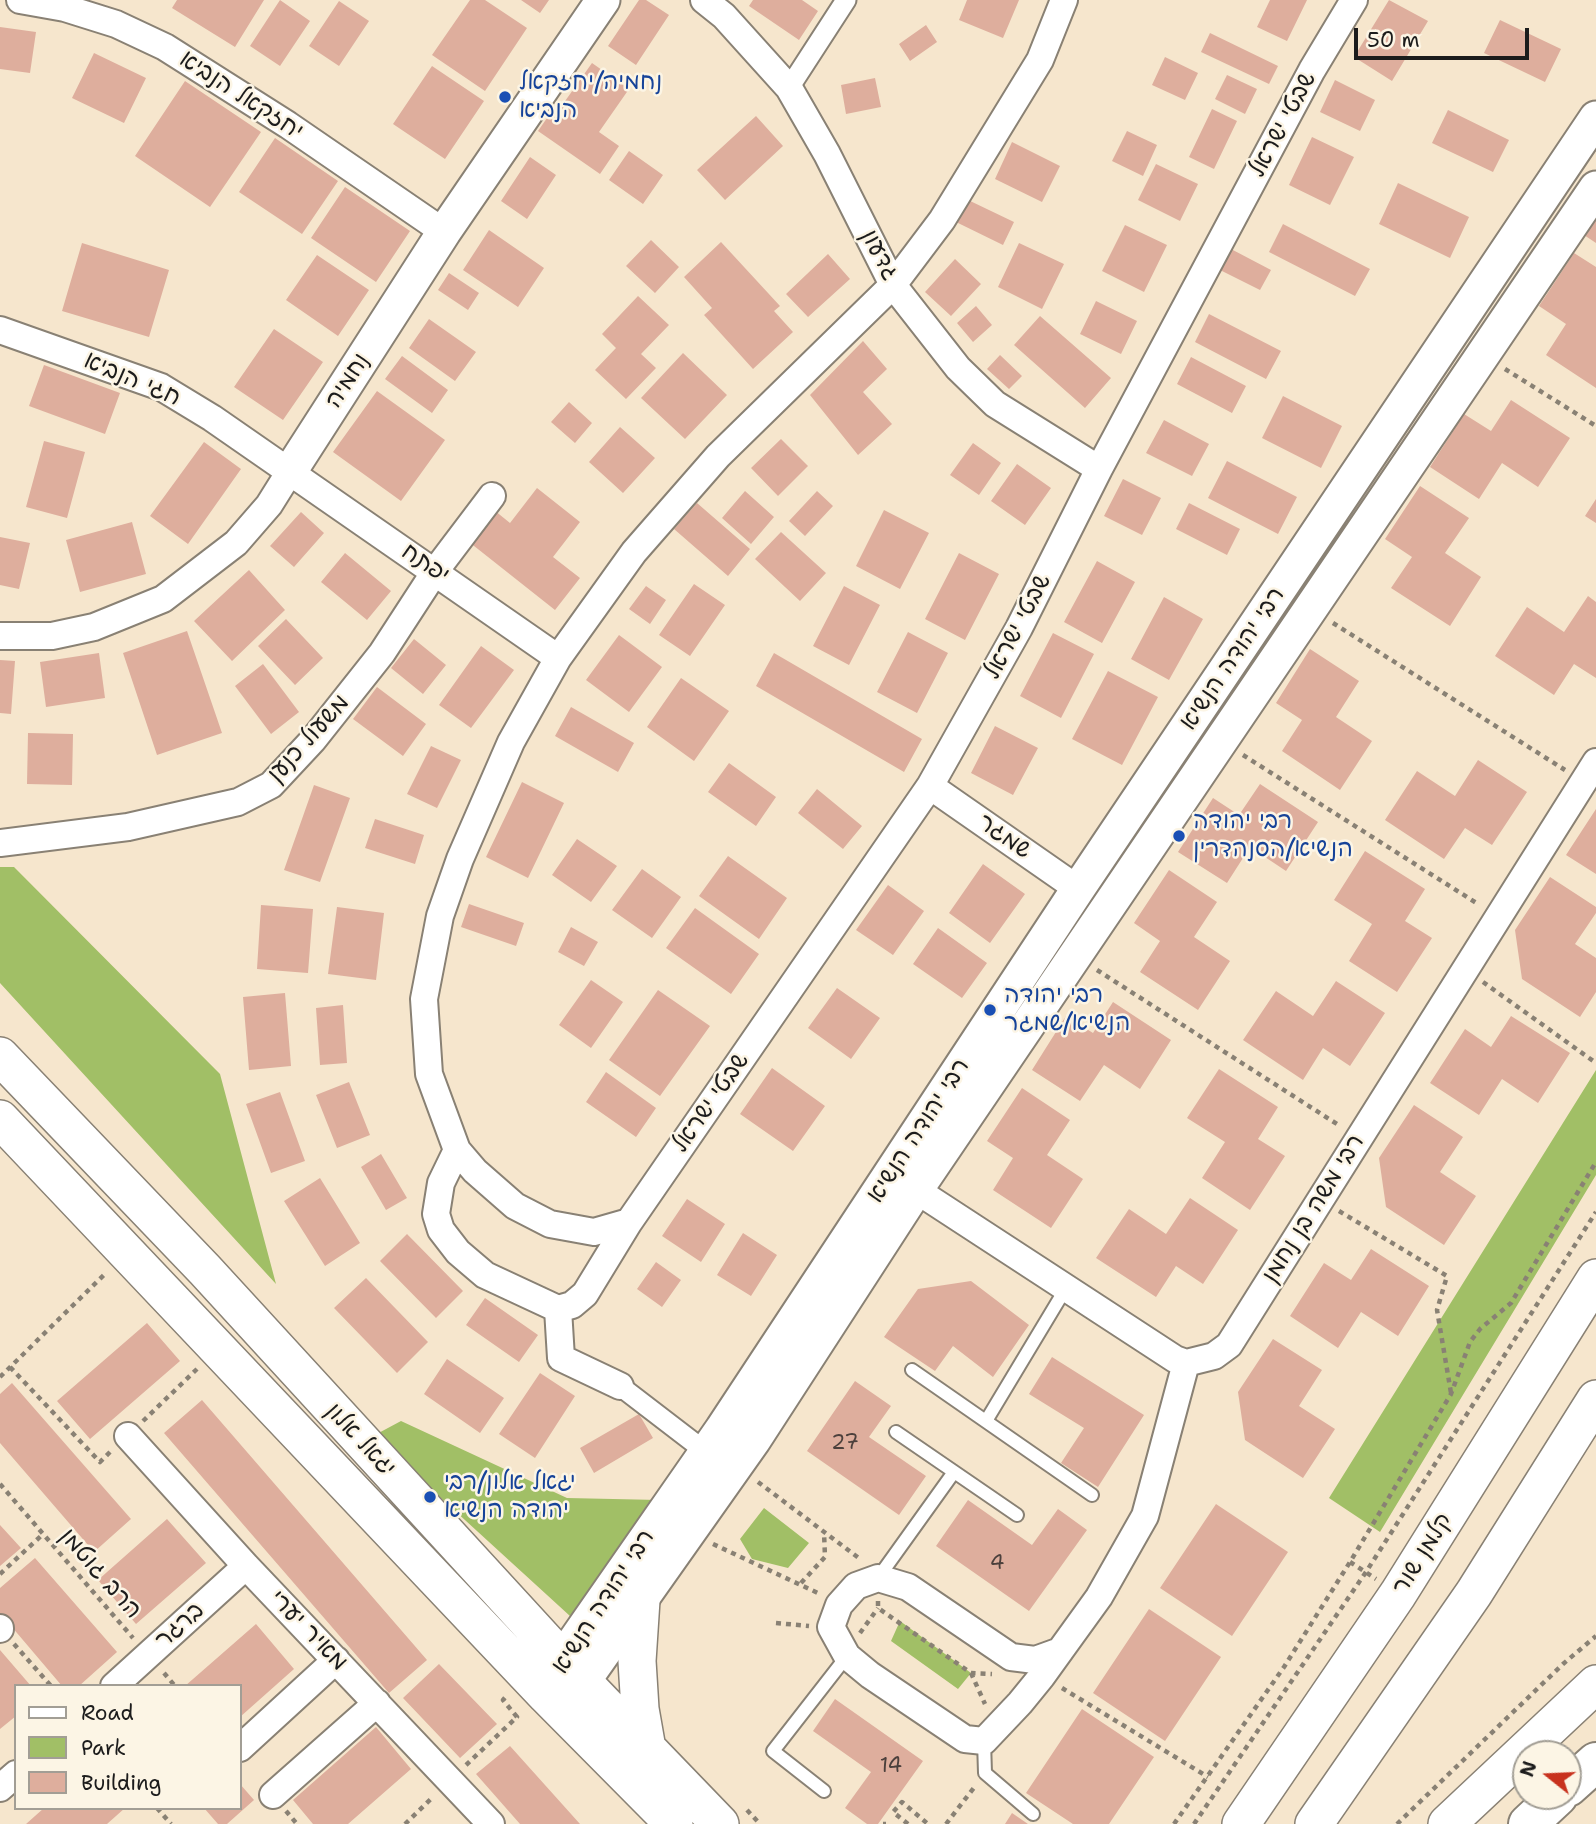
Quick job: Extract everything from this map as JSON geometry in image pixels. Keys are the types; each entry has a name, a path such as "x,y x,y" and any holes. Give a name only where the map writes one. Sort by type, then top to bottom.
{"highway":[{"path":"1582,1774 1596,1762"},
{"path":"1528,1824 1543,1810"}],"main road":[{"name":"יגאל אלון","path":"0,1056 214,1280 572,1671 720,1824"},
{"name":"יגאל אלון","path":"0,1119 546,1695 674,1824"},
{"name":"קלמן שור","path":"1241,1824 1398,1594 1596,1278"},
{"path":"1314,1824 1474,1593 1596,1399"},
{"path":"641,1600 637,1661 640,1709 647,1749"},
{"path":"1447,1824 1596,1684"}],"street":[{"name":"יחזקאל הנביא","path":"20,0 65,8 116,24 165,47 288,125 444,232"},
{"name":"נחמיה","path":"0,636 51,636 94,627 163,599 236,543 269,505 444,232 603,0"},
{"name":"גדעון","path":"704,0 724,16 789,88 827,154 893,285 958,368 995,404 1100,469"},
{"path":"789,88 846,0"},
{"path":"629,1222 594,1232 550,1224 515,1206 475,1171 457,1150 429,1074 424,999 438,928 460,859 511,742 558,658 634,552 718,456 893,285 942,220 1040,60 1064,0"},
{"name":"שבטי ישראל","path":"558,1309 572,1305 584,1294 629,1222 930,786 1019,628 1100,469 1312,70 1354,0"},
{"name":"רבי יהודה הנשיא","path":"572,1671 706,1452 1078,889 1596,118"},
{"name":"רבי יהודה הנשיא","path":"546,1695 641,1600 736,1466 916,1190 1596,188"},
{"name":"חגי הנביא","path":"0,330 161,387 212,418 289,473"},
{"name":"יפתח","path":"289,473 436,570 558,658"},
{"name":"משעול כנען","path":"0,843 128,827 238,802 271,785 313,740 382,653 436,570 492,496"},
{"name":"רבי משה בן נחמן","path":"1186,1363 1214,1356 1229,1345 1590,772"},
{"name":"שמגר","path":"930,786 1078,889"},
{"path":"457,1150 441,1183 436,1214 441,1230 458,1252 485,1275 558,1309 561,1358 620,1385 706,1452"},
{"path":"903,1154 916,1190"},
{"path":"880,1189 916,1190 1175,1359 1186,1363 1145,1516 1099,1597 1042,1676 1020,1703 990,1736 965,1740 847,1656 835,1616 856,1586 878,1578 908,1587 1011,1657 1021,1674 1020,1703"},
{"name":"מאיר יערי","path":"128,1436 246,1566 491,1824"},
{"name":"ברגר","path":"116,1684 246,1566"},
{"path":"1011,1657 1035,1660 1060,1651"},
{"path":"242,1746 336,1660"},
{"path":"273,1795 377,1703"},
{"path":"0,1788 14,1776"}],"lane":[{"path":"986,1421 1066,1288"},
{"path":"912,1370 1092,1495"},
{"path":"896,1432 1017,1515"},
{"path":"878,1578 954,1472"},
{"path":"824,1791 774,1751 847,1656"},
{"path":"990,1736 985,1773 1033,1814"}],"path":[{"path":"1483,355 1596,425"},
{"path":"1311,610 1590,772"},
{"path":"1222,741 1458,890"},
{"path":"1076,956 1319,1112"},
{"path":"1465,969 1596,1063"},
{"path":"1174,1824 1284,1667 1451,1394 1470,1342 1480,1329 1511,1303 1596,1162"},
{"path":"1320,1200 1447,1276 1437,1310 1451,1394"},
{"path":"1194,1824 1366,1572 1596,1212"},
{"path":"0,1377 127,1253"},
{"path":"10,1367 100,1462 217,1349"},
{"path":"736,1466 875,1570 878,1578"},
{"name":"הרב גוטמן","path":"0,1484 173,1684"},
{"path":"801,1583 825,1557 824,1531"},
{"path":"688,1533 801,1583 835,1616"},
{"path":"0,1574 42,1535"},
{"path":"776,1623 835,1616"},
{"path":"0,1628 49,1684"},
{"path":"1397,1824 1563,1664 1596,1636"},
{"path":"971,1673 990,1736"},
{"path":"1042,1676 1208,1777"},
{"path":"946,1824 985,1773"},
{"path":"405,1824 450,1780"},
{"path":"908,1824 893,1812 901,1802 928,1824"},
{"path":"159,1810 171,1824"},
{"path":"160,1824 166,1818"}],"green space":[{"path":"0,867 14,867 220,1074 276,1284 0,983"},
{"path":"1596,1070 1596,1175 1380,1532 1329,1498"},
{"path":"401,1421 567,1498 659,1500 570,1616 373,1436"},
{"path":"764,1508 809,1543 788,1568 752,1559 740,1539"},
{"path":"900,1621 971,1673 958,1689 891,1641"}],"building":[{"path":"177,0 264,0 235,47 172,8"},
{"path":"280,0 310,21 280,66 250,46"},
{"path":"470,0 485,0 527,28 485,91 432,55"},
{"path":"521,0 549,0 540,13"},
{"path":"639,0 646,0 669,15 636,65 608,46"},
{"path":"753,0 802,0 818,11 799,40 749,6"},
{"path":"967,0 1019,0 1003,38 959,20"},
{"path":"1270,0 1307,0 1287,41 1257,27"},
{"path":"1389,0 1428,21 1392,81 1354,57"},
{"path":"339,1 369,21 339,66 309,46"},
{"path":"1500,20 1561,49 1545,82 1484,53"},
{"path":"926,25 937,42 910,61 899,44"},
{"path":"0,27 36,32 30,73 0,69"},
{"path":"1210,33 1278,66 1269,84 1201,52"},
{"path":"94,53 146,78 124,123 72,98"},
{"path":"1165,57 1198,73 1185,100 1152,85"},
{"path":"592,63 629,89 599,132 619,146 600,174 538,131 554,108 558,111"},
{"path":"432,66 484,101 445,159 393,124"},
{"path":"1227,75 1257,89 1245,114 1215,99"},
{"path":"875,78 881,107 846,114 841,85"},
{"path":"1335,80 1375,100 1360,131 1320,112"},
{"path":"185,81 261,132 210,207 135,156"},
{"path":"1212,109 1237,121 1214,169 1189,157"},
{"path":"1448,110 1509,140 1493,172 1432,143"},
{"path":"756,116 783,146 725,200 697,170"},
{"path":"1127,131 1157,145 1143,176 1112,161"},
{"path":"1312,137 1354,157 1330,205 1289,185"},
{"path":"275,138 338,181 302,234 239,192"},
{"path":"1012,142 1060,166 1042,202 995,179"},
{"path":"629,151 663,175 643,204 609,180"},
{"path":"530,157 556,175 527,219 501,201"},
{"path":"1156,164 1198,184 1180,221 1138,200"},
{"path":"1398,183 1469,217 1450,258 1379,224"},
{"path":"345,187 410,231 376,282 311,238"},
{"path":"966,199 1014,222 1003,245 956,222"},
{"path":"1596,216 1596,243 1584,235"},
{"path":"1283,224 1370,269 1355,296 1269,252"},
{"path":"1125,225 1167,245 1144,292 1102,271"},
{"path":"489,230 544,268 518,307 463,270"},
{"path":"651,240 679,267 655,293 626,266"},
{"path":"721,242 780,306 774,311 793,332 753,369 704,315 712,308 684,277"},
{"path":"82,243 169,270 149,337 62,311"},
{"path":"1019,243 1064,264 1042,309 998,287"},
{"path":"1231,249 1271,270 1260,290 1220,270"},
{"path":"1574,253 1596,267 1596,388 1546,355 1566,324 1539,306"},
{"path":"828,254 850,279 808,317 786,294"},
{"path":"317,255 369,290 338,336 286,300"},
{"path":"955,259 981,284 951,316 925,292"},
{"path":"449,273 479,293 468,310 438,290"},
{"path":"638,296 669,325 641,354 656,368 626,399 595,370 616,348 602,334"},
{"path":"1096,301 1137,321 1121,354 1080,334"},
{"path":"976,306 992,325 973,342 957,323"},
{"path":"1209,314 1281,351 1266,379 1195,342"},
{"path":"1040,316 1111,378 1085,408 1014,345"},
{"path":"429,319 476,352 455,381 409,348"},
{"path":"274,329 323,362 283,420 234,387"},
{"path":"863,341 887,369 863,392 892,424 858,455 810,395"},
{"path":"683,353 727,395 685,439 641,398"},
{"path":"1000,355 1022,376 1009,389 987,369"},
{"path":"402,356 448,390 432,413 385,379"},
{"path":"1191,357 1246,386 1232,413 1177,384"},
{"path":"44,365 120,393 105,434 29,406"},
{"path":"377,391 445,440 401,501 333,452"},
{"path":"1283,396 1342,426 1321,468 1262,438"},
{"path":"1511,400 1570,438 1538,487 1502,463 1479,499 1430,467 1464,414 1491,431"},
{"path":"569,402 592,423 575,443 551,422"},
{"path":"1164,420 1209,444 1192,476 1146,453"},
{"path":"620,427 655,458 623,493 589,462"},
{"path":"781,439 808,466 778,496 751,468"},
{"path":"44,441 85,452 67,518 26,507"},
{"path":"204,442 241,469 188,544 150,516"},
{"path":"973,443 1001,463 979,495 950,475"},
{"path":"1227,461 1297,497 1278,534 1208,498"},
{"path":"1017,464 1051,488 1025,525 991,501"},
{"path":"1123,479 1161,498 1142,535 1104,516"},
{"path":"1420,486 1469,518 1445,553 1481,577 1450,626 1391,588 1412,557 1385,539"},
{"path":"537,488 580,522 553,557 580,578 555,610 464,538 489,506 510,523"},
{"path":"745,491 774,517 751,544 722,518"},
{"path":"817,491 833,506 805,536 789,521"},
{"path":"1596,499 1596,523 1585,516"},
{"path":"697,503 750,549 728,576 674,529"},
{"path":"1189,503 1240,529 1227,555 1176,529"},
{"path":"884,510 929,533 900,589 856,566"},
{"path":"301,512 324,533 294,567 270,546"},
{"path":"132,522 146,574 80,592 66,540"},
{"path":"781,532 826,573 800,601 755,559"},
{"path":"0,537 30,543 19,589 0,585"},
{"path":"345,553 391,591 367,620 321,582"},
{"path":"959,553 999,574 965,640 925,619"},
{"path":"1097,561 1135,582 1102,643 1064,622"},
{"path":"249,570 285,610 232,661 194,621"},
{"path":"694,584 725,605 690,656 659,635"},
{"path":"646,586 666,600 650,624 629,609"},
{"path":"844,586 880,605 849,665 813,646"},
{"path":"1588,596 1596,602 1596,678 1574,664 1554,695 1495,656 1527,607 1564,632"},
{"path":"1164,597 1203,619 1169,680 1131,659"},
{"path":"286,619 323,658 295,685 258,646"},
{"path":"187,631 222,733 157,755 123,653"},
{"path":"908,632 948,653 917,713 877,692"},
{"path":"1053,633 1094,654 1061,718 1020,696"},
{"path":"619,635 662,667 629,712 586,680"},
{"path":"414,639 446,665 423,694 391,668"},
{"path":"481,646 514,670 471,728 439,705"},
{"path":"1310,649 1359,681 1336,717 1372,741 1340,790 1282,751 1302,720 1276,703"},
{"path":"99,653 105,698 46,707 40,662"},
{"path":"774,653 922,739 904,772 756,686"},
{"path":"0,660 15,661 11,714 0,713"},
{"path":"263,664 299,712 271,734 235,686"},
{"path":"1108,671 1158,697 1122,765 1072,739"},
{"path":"681,678 729,711 694,761 647,727"},
{"path":"377,687 426,724 403,756 353,719"},
{"path":"571,707 634,743 618,772 555,736"},
{"path":"995,726 1038,748 1013,795 971,773"},
{"path":"28,733 73,734 72,785 27,784"},
{"path":"431,746 461,760 437,808 407,794"},
{"path":"1478,760 1527,792 1492,845 1465,828 1444,859 1385,820 1417,771 1455,796"},
{"path":"729,763 776,797 756,826 708,792"},
{"path":"522,782 564,803 528,878 486,857"},
{"path":"1260,784 1318,822 1286,871 1250,847 1227,883 1178,852 1213,798 1239,815"},
{"path":"314,785 350,798 320,882 284,870"},
{"path":"817,789 862,826 843,849 798,813"},
{"path":"1596,809 1596,874 1566,855"},
{"path":"375,819 424,835 415,864 365,848"},
{"path":"577,839 617,866 591,902 552,875"},
{"path":"1365,851 1425,889 1405,921 1432,938 1397,992 1349,961 1372,924 1334,900"},
{"path":"728,856 787,898 759,939 699,896"},
{"path":"983,864 1025,894 990,943 949,913"},
{"path":"642,869 681,897 652,938 612,910"},
{"path":"1169,870 1217,902 1194,937 1230,961 1198,1010 1140,972 1160,941 1134,923"},
{"path":"1550,877 1596,907 1596,913 1575,944 1596,958 1596,992 1580,1017 1522,979 1515,930"},
{"path":"888,885 924,911 893,955 856,930"},
{"path":"469,904 524,923 516,946 461,927"},
{"path":"261,905 313,909 308,973 257,969"},
{"path":"337,907 384,913 376,980 328,974"},
{"path":"695,908 759,954 731,994 666,948"},
{"path":"571,927 598,942 584,966 558,952"},
{"path":"938,928 987,963 962,998 913,964"},
{"path":"591,980 623,1002 591,1048 559,1025"},
{"path":"1336,981 1385,1013 1350,1066 1323,1048 1303,1080 1243,1040 1276,991 1313,1016"},
{"path":"837,988 880,1018 851,1059 808,1028"},
{"path":"658,990 710,1026 660,1096 609,1060"},
{"path":"285,993 291,1066 249,1070 243,997"},
{"path":"1113,1002 1171,1040 1140,1089 1104,1065 1080,1101 1032,1070 1066,1016 1093,1033"},
{"path":"343,1005 347,1063 320,1065 316,1008"},
{"path":"1511,1016 1570,1053 1538,1103 1502,1079 1479,1115 1430,1083 1465,1029 1491,1047"},
{"path":"772,1068 825,1106 793,1151 740,1114"},
{"path":"1219,1069 1278,1107 1258,1139 1285,1156 1250,1210 1202,1178 1225,1142 1187,1118"},
{"path":"606,1072 656,1108 636,1137 586,1102"},
{"path":"349,1082 370,1135 337,1148 316,1095"},
{"path":"1022,1088 1070,1120 1047,1155 1083,1179 1051,1228 993,1190 1013,1158 987,1141"},
{"path":"280,1092 305,1161 271,1173 246,1104"},
{"path":"1414,1105 1463,1137 1440,1172 1476,1196 1444,1245 1386,1207 1379,1158"},
{"path":"381,1154 407,1198 386,1210 361,1167"},
{"path":"320,1178 360,1243 325,1266 284,1201"},
{"path":"1190,1198 1238,1230 1203,1284 1176,1266 1156,1297 1096,1258 1129,1209 1166,1234"},
{"path":"687,1199 725,1224 701,1262 662,1236"},
{"path":"743,1233 777,1255 751,1296 717,1275"},
{"path":"407,1234 463,1291 436,1318 380,1261"},
{"path":"1371,1249 1429,1286 1398,1336 1361,1312 1338,1348 1290,1316 1324,1263 1351,1280"},
{"path":"656,1262 681,1280 662,1307 637,1289"},
{"path":"366,1278 428,1342 397,1373 334,1308"},
{"path":"971,1281 1029,1325 993,1377 953,1346 935,1371 884,1337 918,1289"},
{"path":"485,1298 538,1335 519,1362 466,1325"},
{"path":"147,1323 180,1361 90,1439 57,1401"},
{"path":"1273,1339 1322,1370 1299,1406 1335,1429 1303,1478 1245,1440 1238,1392"},
{"path":"1052,1357 1144,1415 1098,1487 1061,1463 1084,1428 1029,1394"},
{"path":"447,1359 504,1398 480,1433 424,1394"},
{"path":"540,1373 575,1396 535,1458 499,1434"},
{"path":"855,1381 891,1406 869,1437 926,1476 899,1515 807,1451"},
{"path":"12,1383 131,1519 94,1552 0,1443 0,1394"},
{"path":"202,1400 427,1660 389,1693 164,1433"},
{"path":"639,1414 653,1438 594,1473 580,1448"},
{"path":"968,1500 1032,1545 1058,1509 1087,1530 1029,1611 936,1546"},
{"path":"1216,1504 1288,1552 1232,1636 1160,1588"},
{"path":"167,1519 206,1563 136,1624 98,1580"},
{"path":"0,1525 21,1548 0,1566"},
{"path":"35,1558 117,1652 81,1684 60,1684 0,1613 0,1588"},
{"path":"1149,1609 1221,1657 1165,1741 1093,1693"},
{"path":"256,1624 294,1669 242,1715 242,1684 187,1684"},
{"path":"0,1650 29,1684 14,1684 14,1718 0,1729"},
{"path":"439,1664 497,1724 460,1758 403,1698"},
{"path":"835,1699 923,1761 878,1824 867,1824 845,1808 871,1772 813,1731"},
{"path":"1082,1709 1154,1757 1109,1824 1073,1824 1026,1793"},
{"path":"376,1727 411,1769 348,1824 313,1824 293,1800"},
{"path":"510,1746 580,1824 520,1824 476,1774"},
{"path":"242,1786 254,1800 227,1824 218,1824 206,1810 242,1810"},
{"path":"42,1810 123,1810 107,1824 26,1824"},
{"path":"1012,1813 1028,1824 1005,1824"}],"place":[{"name":"נחמיה/יחזקאל הנביא","path":"505,97"},
{"name":"רבי יהודה הנשיא/הסנהדרין","path":"1179,836"},
{"name":"רבי יהודה הנשיא/שמגר","path":"990,1010"},
{"name":"יגאל אלון/רבי יהודה הנשיא","path":"430,1497"}]}
